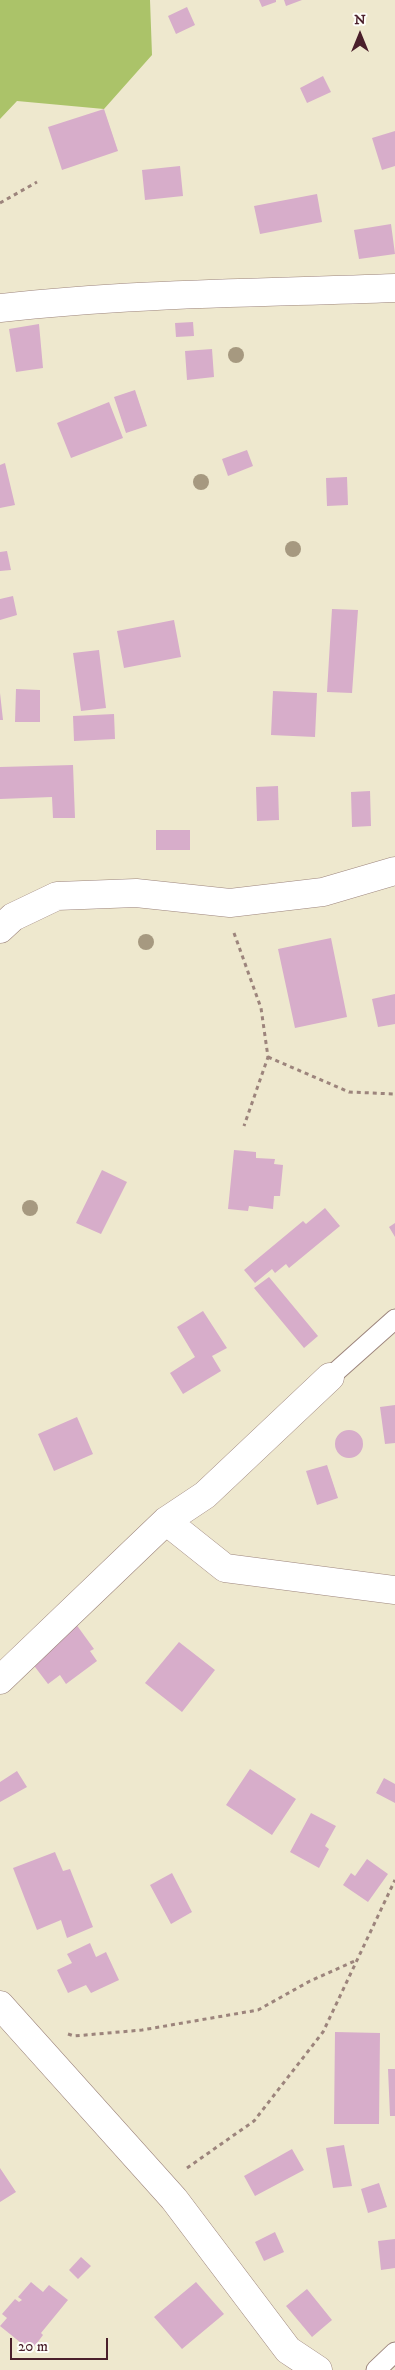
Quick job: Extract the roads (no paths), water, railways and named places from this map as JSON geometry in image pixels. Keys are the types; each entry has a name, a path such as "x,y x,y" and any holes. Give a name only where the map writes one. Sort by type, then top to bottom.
{"street":[{"path":"0,308 114,298 395,288"},
{"path":"0,929 14,917 57,896 136,893 230,904 323,892 395,871"},
{"path":"0,1680 166,1521 205,1495 330,1377"},
{"path":"166,1521 225,1568 395,1590"},
{"path":"0,2005 162,2186 288,2350 318,2370"}],"lane":[{"path":"330,1377 395,1319"},
{"path":"376,2370 395,2352"}]}
